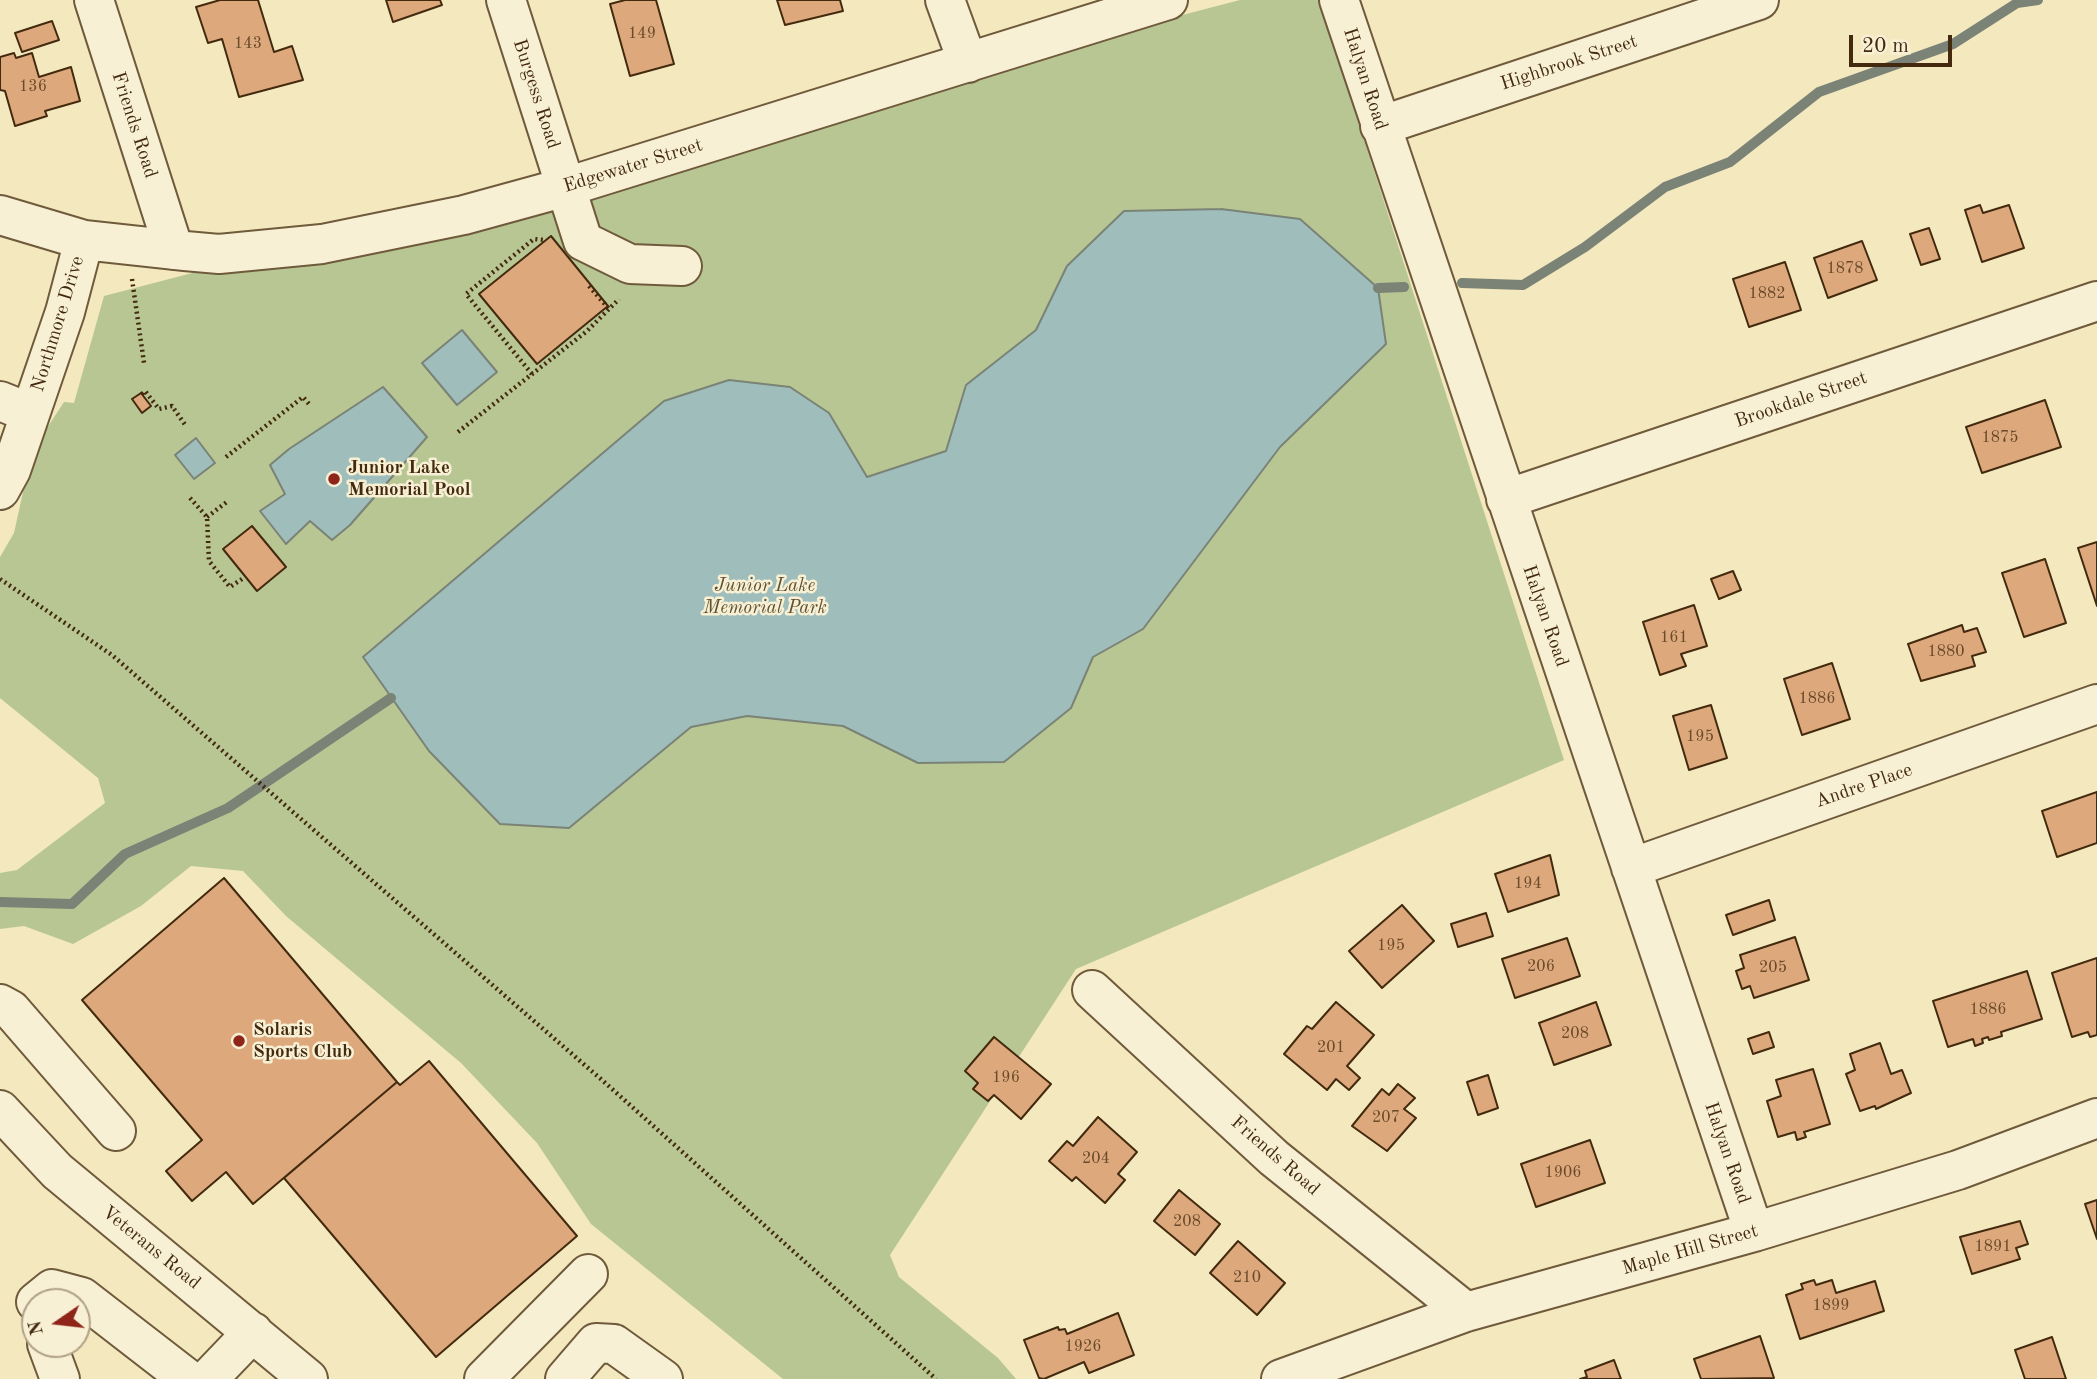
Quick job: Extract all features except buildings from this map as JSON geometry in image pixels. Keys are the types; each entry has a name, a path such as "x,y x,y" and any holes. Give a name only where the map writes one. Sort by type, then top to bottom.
{"street":[{"name":"Friends Road","path":"94,0 174,250"},
{"name":"Burgess Road","path":"506,0 583,241 630,264 682,266"},
{"path":"945,0 968,63"},
{"name":"Edgewater Street","path":"84,240 219,254 322,244 464,215 566,187 1168,0"},
{"name":"Halyan Road","path":"1339,0 1754,1232"},
{"name":"Highbrook Street","path":"1380,126 1759,0"},
{"name":"Northmore Drive","path":"0,215 84,240 65,312 15,407 10,470 0,490"},
{"name":"Brookdale Street","path":"1506,499 2097,300"},
{"name":"Andre Place","path":"1631,869 2097,704"},
{"name":"Friends Road","path":"1092,990 1274,1158 1466,1312"},
{"path":"0,1004 11,1010 116,1131"},
{"name":"Veterans Road","path":"0,1110 57,1171 308,1379"},
{"name":"Maple Hill Street","path":"1281,1379 1466,1312 1754,1232 1958,1170 2097,1118"},
{"path":"484,1379 588,1273"},
{"path":"91,1304 188,1379"},
{"path":"208,1379 253,1332"},
{"path":"565,1379 596,1343 614,1344 663,1379"},
{"path":"52,1358 60,1379"}],"path":[{"path":"532,374 466,294 534,239"},
{"path":"132,272 134,306 140,325 144,363"},
{"path":"458,432 587,331"},
{"path":"142,394 145,391 159,408 172,406 186,426"},
{"path":"226,457 303,397 309,404"},
{"path":"190,498 207,517 209,561 230,587 242,579"},
{"path":"207,517 228,502"},
{"path":"0,579 112,654 602,1080 936,1379"}],"green space":[{"name":"Junior Lake Memorial Park","path":"1240,0 1319,0 1564,760 1076,969 890,1255 899,1277 998,1358 1016,1379 783,1379 591,1224 537,1143 461,1063 286,916 243,871 191,866 141,906 73,944 24,926 0,929 0,873 17,870 105,803 98,778 0,698 0,557 14,533 32,451 64,402 74,403 104,296"}],"water":[{"path":"1221,209 1300,219 1378,288 1386,344 1280,447 1143,629 1093,657 1071,708 1004,762 918,763 843,726 747,716 691,727 569,828 500,824 429,751 363,657 664,401 729,380 790,387 829,413 867,477 946,451 966,385 1036,330 1067,266 1124,211"},
{"path":"462,330 497,372 457,405 422,363"},
{"name":"Junior Lake Memorial Pool","path":"383,387 427,437 350,525 332,540 310,521 286,544 260,511 285,494 270,465 289,449"},
{"path":"196,438 215,463 194,479 175,455"}],"waterway":[{"path":"1462,283 1523,285 1585,247 1665,187 1730,162 1819,92 1953,44 2017,3 2038,0"},
{"path":"1378,288 1404,287"},
{"path":"0,902 72,904 125,854 228,808 391,698"}],"place":[{"name":"Junior Lake Memorial Pool","path":"334,479"},
{"name":"Solaris Sports Club","path":"239,1041"}]}
